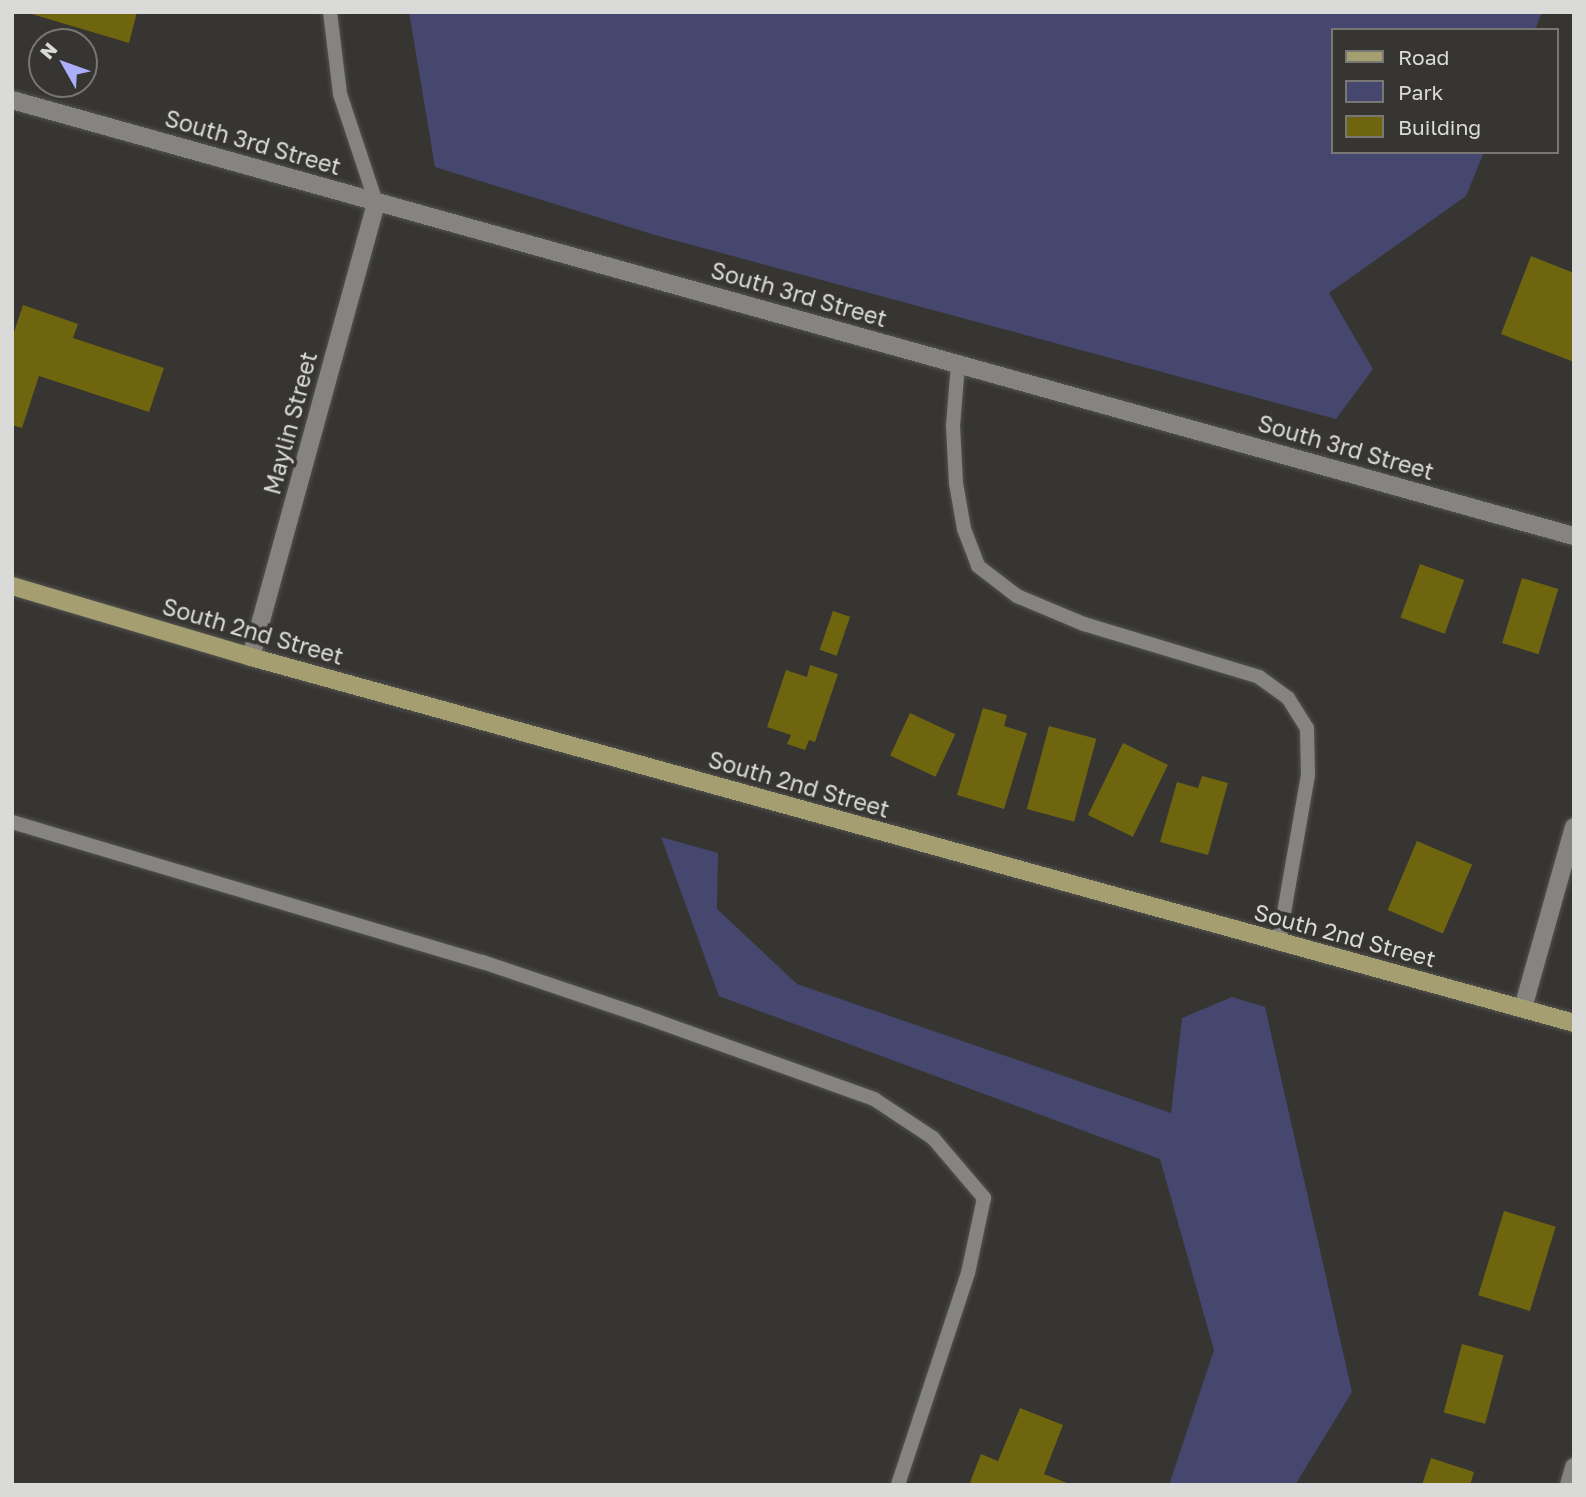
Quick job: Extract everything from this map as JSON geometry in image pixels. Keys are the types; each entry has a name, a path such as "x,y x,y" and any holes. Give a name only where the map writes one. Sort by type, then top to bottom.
{"main road":[{"name":"South 2nd Street","path":"12,586 251,657 1574,1023"}],"street":[{"name":"South 3rd Street","path":"12,100 1574,536"},
{"name":"Maylin Street","path":"251,657 376,202"},
{"path":"1523,1009 1574,827"},
{"path":"1569,1485 1574,1467"}],"lane":[{"path":"330,12 340,94 376,202"},
{"path":"958,364 953,426 956,483 964,529 978,566 1017,596 1084,624 1259,677 1288,698 1307,728 1308,775 1279,942"},
{"path":"12,822 483,962 637,1014 874,1099 933,1138 984,1198 968,1273 898,1485"}],"green space":[{"path":"409,12 1542,12 1536,28 1330,28 1330,154 1483,154 1466,196 1329,293 1373,369 1336,419 655,235 435,167"},
{"path":"661,837 718,853 717,909 797,984 1171,1113 1182,1018 1232,997 1265,1007 1352,1392 1295,1485 1169,1485 1214,1350 1160,1159 719,996"}],"building":[{"path":"25,12 137,12 129,43 98,34 98,28 79,28"},
{"path":"1531,256 1574,273 1574,362 1501,334"},
{"path":"23,305 78,324 73,338 164,368 149,412 39,376 22,428 12,425 12,338"},
{"path":"1420,564 1464,580 1445,634 1401,618"},
{"path":"1522,578 1558,589 1538,654 1502,643"},
{"path":"833,611 850,617 837,656 820,650"},
{"path":"810,665 838,674 815,742 809,740 805,750 787,744 791,735 767,727 786,670 807,677"},
{"path":"983,708 1007,715 1004,726 1027,733 1004,809 957,795"},
{"path":"910,713 955,734 935,777 890,756"},
{"path":"1049,726 1096,739 1074,822 1027,809"},
{"path":"1123,743 1168,765 1133,837 1088,815"},
{"path":"1202,776 1228,783 1208,855 1160,842 1177,782 1198,788"},
{"path":"1417,841 1472,864 1443,933 1388,910"},
{"path":"1504,1211 1556,1227 1530,1311 1478,1295"},
{"path":"1462,1344 1504,1355 1485,1424 1444,1413"},
{"path":"1020,1408 1063,1425 1044,1474 1072,1485 969,1485 981,1454 998,1461"},
{"path":"1431,1458 1474,1472 1470,1485 1422,1485"}]}
